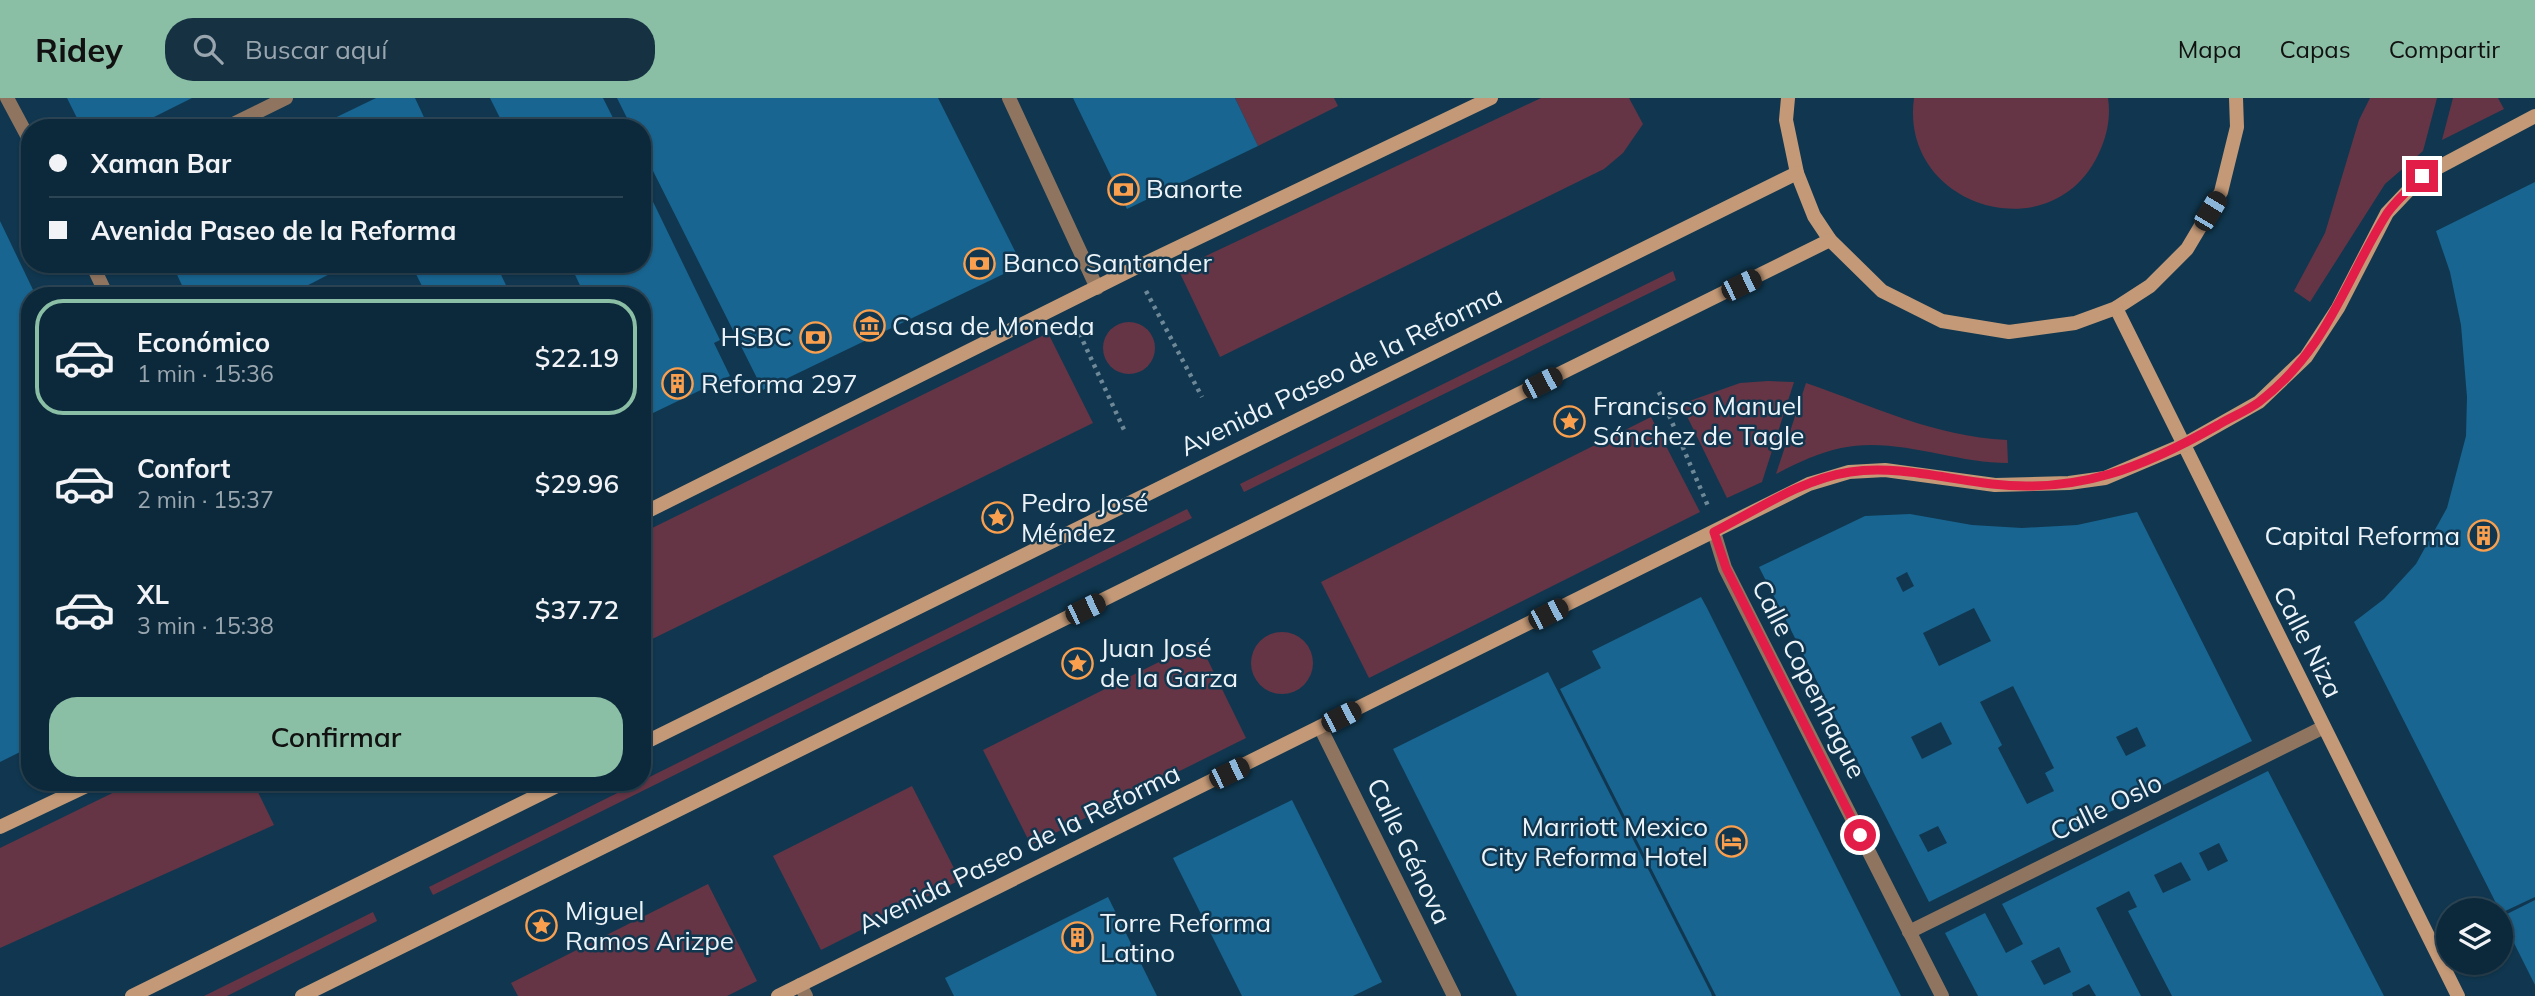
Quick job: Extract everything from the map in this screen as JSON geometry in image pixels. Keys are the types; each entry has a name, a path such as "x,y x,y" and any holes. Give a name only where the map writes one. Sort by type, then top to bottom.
{"main road":[{"path":"651,510 1135,268 1491,98"},
{"path":"1788,98 1786,120 1797,173 1814,216 1830,240 1882,291 1942,321 2009,332 2075,323 2116,308 2150,286 2187,249 2221,192 2237,127 2236,98"},
{"name":"Avenida Paseo de la Reforma","path":"778,996 803,990 1320,727 1810,484 1849,472 1885,470 1994,485 2069,483 2105,478 2183,445 2259,402 2306,357 2338,308 2387,213 2422,176 2535,117"},
{"name":"Avenida Paseo de la Reforma","path":"651,740 1797,173"},
{"path":"302,996 1830,240"},
{"name":"Calle Niza","path":"2116,308 2458,996"},
{"path":"0,827 76,791"},
{"path":"132,996 547,791"}],"street":[{"path":"7,98 21,124"},
{"path":"243,119 286,98"},
{"path":"1009,98 1097,288"},
{"name":"Calle Copenhague","path":"1714,532 1726,568 1942,996"},
{"name":"Calle Génova","path":"1320,727 1454,996"},
{"name":"Calle Oslo","path":"1909,932 2324,727"}],"path":[{"path":"1135,268 1202,397"},
{"path":"1065,303 1126,434"},
{"path":"1659,391 1710,509 1714,532"}],"shaded area":[{"path":"1235,98 1334,98 1338,106 1258,146"},
{"path":"1541,98 1629,98 1643,124 1623,153 1604,169 1220,357 1178,269"},
{"path":"1914,98 2108,98 2109,120 2098,155 2076,185 2047,203 2015,209 1983,204 1953,190 1930,167 1916,136"},
{"path":"2370,98 2437,98 2423,151 2385,184 2310,302 2294,291 2325,233 2359,120"},
{"path":"2453,98 2498,98 2504,109 2442,140"},
{"path":"1673,271 1676,280 1244,492 1240,484"},
{"path":"1129,322 1148,329 1155,348 1148,367 1129,374 1110,367 1103,348 1110,329"},
{"path":"1048,333 1093,423 651,640 651,529"},
{"path":"1794,382 1762,482 1727,498 1681,404 1740,383"},
{"path":"1806,383 1929,427 2007,440 2008,463 1966,459 1904,447 1862,445 1824,453 1776,474"},
{"path":"1651,417 1700,512 1369,678 1321,582"},
{"path":"1187,509 1192,518 651,787 651,776"},
{"path":"1282,632 1304,641 1313,663 1304,685 1282,694 1260,685 1251,663 1260,641"},
{"path":"1199,642 1246,738 1031,845 983,750"},
{"path":"912,786 960,880 821,950 773,856"},
{"path":"117,791 257,791 274,825 0,948 0,848"},
{"path":"622,791 642,791 433,895 429,887"},
{"path":"708,884 757,981 727,996 518,996 511,983"},
{"path":"373,912 377,921 227,996 204,996"}],"building":[{"path":"67,98 192,98 150,119 78,119"},
{"path":"376,98 415,98 425,119 333,119"},
{"path":"490,98 603,98 614,119 500,119"},
{"path":"617,98 938,98 1022,265 763,390 651,167 651,119 628,119"},
{"path":"1073,98 1235,98 1258,146 1127,209"},
{"name":"Capital Reforma","path":"2535,182 2535,897 2513,907 2513,898 2493,898 2354,622 2384,599 2416,564 2447,508 2466,436 2467,397 2461,325 2450,272 2436,231"},
{"path":"651,198 720,340 714,343 730,376 653,413 651,287 581,287 574,273 651,273"},
{"path":"0,221 21,265 21,273 25,273 32,287 21,287 21,752 0,762"},
{"path":"176,273 332,273 304,287 183,287"},
{"path":"416,273 500,273 507,287 422,287"},
{"path":"2137,512 2252,741 1929,902 1759,567 1865,516 1910,514 1972,525 2022,528 2077,525","holes":["1907,572 1914,586 1903,592 1896,578","1974,608 1991,641 1939,666 1923,633","2013,686 2054,768 2045,773 2054,791 2027,804 1998,748 2002,745 1980,702","1941,722 1952,744 1922,759 1911,737","2137,727 2146,746 2126,756 2116,737","1938,826 1947,843 1928,852 1919,835"]},
{"name":"Marriott Mexico City Reforma Hotel","path":"1701,597 1901,996 1716,996 1560,689 1601,668 1592,651"},
{"path":"1548,672 1712,996 1517,996 1393,749"},
{"path":"2268,771 2384,996 2172,996 2128,911 2137,907 2129,891 2096,908 2141,996 2096,996 2089,984 2072,993 2073,996 1978,996 1945,933 1985,913 2006,953 2023,944 2002,904","holes":["2219,843 2228,861 2208,871 2199,853","2181,862 2191,880 2163,893 2154,875","2059,947 2071,972 2044,985 2031,961"]},
{"path":"1292,800 1382,982 1353,996 1242,996 1173,858"},
{"name":"Torre Reforma Latino","path":"1108,897 1157,996 954,996 945,978"},
{"path":"2535,900 2535,985 2513,941 2513,911"}],"place":[{"name":"Banorte","path":"1123,189"},
{"name":"Banco Santander","path":"980,263"},
{"name":"Casa de Moneda","path":"869,326"},
{"name":"HSBC","path":"815,337"},
{"name":"Reforma 297","path":"678,384"},
{"name":"Francisco Manuel Sánchez de Tagle","path":"1570,421"},
{"name":"Pedro José Méndez","path":"998,518"},
{"name":"Capital Reforma","path":"2483,536"},
{"name":"Juan José de la Garza","path":"1077,663"},
{"name":"Marriott Mexico City Reforma Hotel","path":"1731,842"},
{"name":"Miguel Ramos Arizpe","path":"542,926"},
{"name":"Torre Reforma Latino","path":"1077,938"}],"route":[{"path":"1860,835 1726,568 1714,532 1810,484 1849,472 1885,470 1994,485 2069,483 2105,478 2183,445 2259,402 2306,357 2338,308 2387,213 2422,176"}]}
